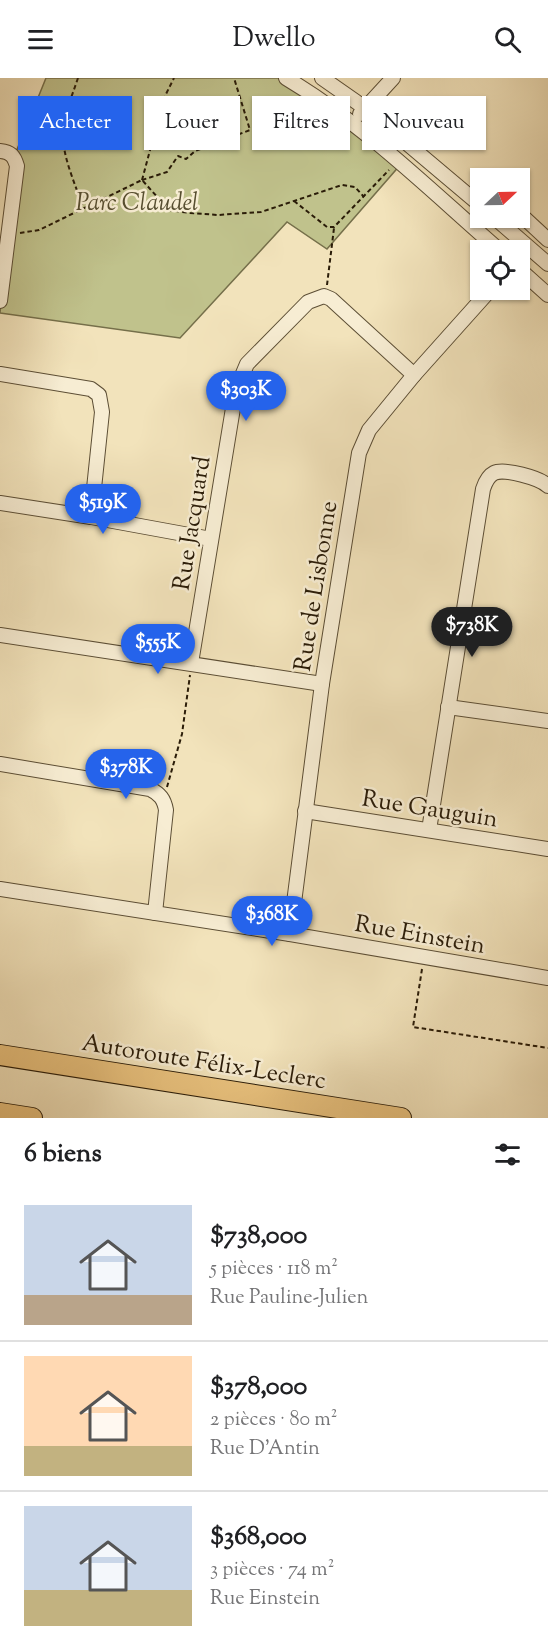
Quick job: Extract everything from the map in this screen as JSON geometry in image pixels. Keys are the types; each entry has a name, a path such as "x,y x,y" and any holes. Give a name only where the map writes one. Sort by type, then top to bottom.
{"highway":[{"name":"Autoroute Félix-Leclerc","path":"0,1055 401,1118"},
{"path":"0,1113 33,1118"}],"street":[{"path":"286,78 352,122 488,240"},
{"path":"322,78 362,106"},
{"path":"376,96 393,78"},
{"path":"352,122 362,111"},
{"path":"415,150 470,197"},
{"path":"0,151 9,152 15,157 17,166 0,301"},
{"path":"530,223 548,240"},
{"path":"503,228 514,240"},
{"path":"530,255 548,264"},
{"path":"530,279 548,295"},
{"name":"Rue Jacquard","path":"191,663 236,390 248,364 308,302 318,297 326,297"},
{"path":"326,297 331,299 414,375"},
{"name":"Rue de Lisbonne","path":"290,934 322,684 359,453 369,430 414,375 481,300"},
{"path":"0,374 91,389 99,395 102,412 91,517"},
{"path":"429,830 483,489 489,477 501,471 543,481 548,486"},
{"path":"0,503 211,538"},
{"path":"0,635 322,684"},
{"path":"448,707 548,721"},
{"path":"0,764 150,789 159,793 166,810 155,913"},
{"name":"Rue Gauguin","path":"305,811 548,849"},
{"name":"Rue Einstein","path":"0,889 290,934 548,978"}],"path":[{"path":"78,78 66,112 63,134 65,151 83,207"},
{"path":"142,180 164,98 174,78"},
{"path":"8,235 39,230 142,180 167,172 178,156 186,159 195,151 250,130 234,78"},
{"path":"326,297 334,227 390,169 401,164"},
{"path":"142,180 170,210 190,213 218,215 261,212 342,185 355,187 364,197"},
{"path":"294,201 327,227 334,227"},
{"path":"162,798 182,734 191,663"},
{"path":"424,957 413,1027 548,1048"}],"green space":[{"name":"Parc Claudel","path":"46,78 286,78 310,96 252,96 252,150 350,150 350,126 362,135 362,150 382,150 401,164 327,249 287,222 180,338 0,313 14,157 18,147 18,150 132,150 132,96 39,96"}]}
